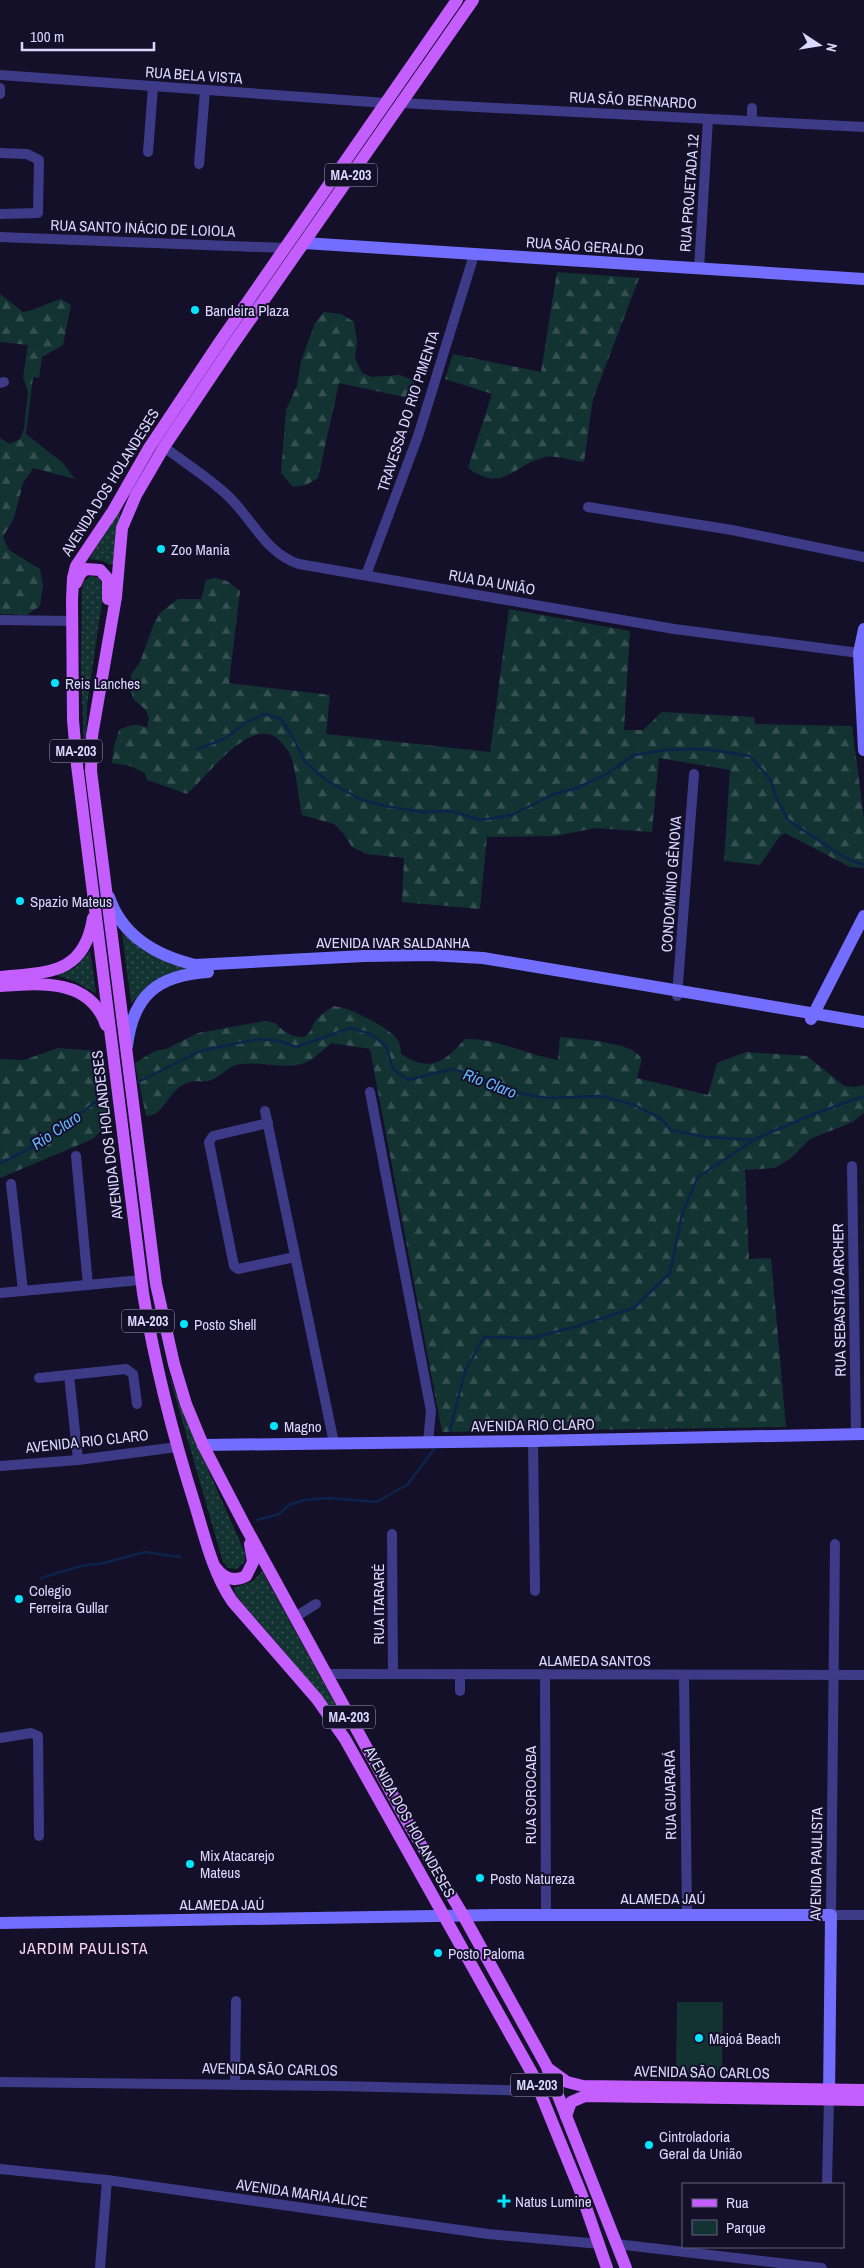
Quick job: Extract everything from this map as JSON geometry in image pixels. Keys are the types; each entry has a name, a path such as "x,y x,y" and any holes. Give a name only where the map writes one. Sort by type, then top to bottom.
{"main road":[{"name":"AVENIDA DOS HOLANDESES","path":"457,0 149,448 110,515 78,563 73,578 72,600 75,744 140,1280 155,1358 177,1447 214,1566 221,1584 232,1602 317,1699 346,1739 540,2091 600,2244 607,2268"},
{"name":"AVENIDA DOS HOLANDESES","path":"473,0 164,447 136,495 122,525 117,590 92,736 91,771 161,1310 179,1383 203,1445 244,1524 408,1823 463,1915 546,2065 626,2268"},
{"path":"72,600 76,580 83,571 96,568 105,573 109,582 109,589 92,736"},
{"path":"0,977 48,972 71,963 83,949 88,939 92,924 94,900"},
{"path":"0,986 44,983 68,988 87,998 98,1009 104,1021 115,1069"},
{"path":"214,1566 223,1576 233,1580 241,1579 250,1571 253,1556 244,1524"},
{"path":"454,1935 456,1924 463,1915"},
{"name":"AVENIDA SÃO CARLOS","path":"546,2065 559,2078 583,2086 829,2095 864,2100"},
{"name":"AVENIDA SÃO CARLOS","path":"566,2116 571,2102 585,2096 829,2095 864,2090"}],"street":[{"name":"RUA BELA VISTA","path":"0,75 386,103"},
{"path":"148,152 153,87"},
{"path":"0,88 0,94"},
{"path":"199,164 205,91"},
{"name":"RUA SÃO BERNARDO","path":"401,103 864,127"},
{"path":"752,108 752,121"},
{"name":"RUA PROJETADA 12","path":"699,269 708,119"},
{"path":"0,153 28,154 39,160 39,212 37,214 0,214"},
{"name":"RUA SANTO INÁCIO DE LOIOLA","path":"0,238 285,248"},
{"name":"RUA SÃO GERALDO","path":"304,243 864,279"},
{"name":"TRAVESSA DO RIO PIMENTA","path":"366,575 418,436 474,255"},
{"name":"RUA DA UNIÃO","path":"164,447 227,495 270,545 282,556 299,564 674,629 859,653"},
{"path":"588,507 732,530 864,557"},
{"path":"0,620 72,621"},
{"path":"864,629 859,653 864,750"},
{"name":"CONDOMÍNIO GÊNOVA","path":"677,993 694,774"},
{"name":"AVENIDA IVAR SALDANHA","path":"105,885 117,916 136,939 172,958 195,965 364,956 474,957 812,1016 864,1022"},
{"path":"812,1016 864,916"},
{"name":"AVENIDA IVAR SALDANHA","path":"127,1058 131,1025 141,1001 159,985 176,977 193,974 364,962 482,964 677,993"},
{"name":"AVENIDA IVAR SALDANHA","path":"812,1016 864,1028"},
{"path":"370,1092 431,1412 428,1442"},
{"path":"266,1111 334,1443"},
{"path":"268,1123 213,1136 209,1142 234,1266 238,1269 296,1257"},
{"path":"76,1156 88,1285"},
{"name":"RUA SEBASTIÃO ARCHER","path":"852,1166 860,1434"},
{"path":"11,1184 22,1290"},
{"path":"0,1293 140,1280"},
{"path":"39,1378 126,1369 133,1374 137,1404"},
{"path":"69,1375 78,1460"},
{"name":"AVENIDA RIO CLARO","path":"203,1445 533,1441 860,1434"},
{"path":"533,1441 535,1591"},
{"name":"AVENIDA RIO CLARO","path":"0,1466 78,1460 177,1447"},
{"name":"RUA ITARARÉ","path":"392,1534 393,1674"},
{"name":"AVENIDA PAULISTA","path":"828,2183 836,1544"},
{"path":"295,1618 316,1604"},
{"name":"ALAMEDA SANTOS","path":"326,1674 864,1675"},
{"path":"460,1674 460,1691"},
{"name":"RUA SOROCABA","path":"545,1674 546,1915"},
{"name":"RUA GUARARÁ","path":"684,1675 687,1915"},
{"path":"0,1738 36,1734 38,1736 39,1836"},
{"name":"ALAMEDA JAÚ","path":"0,1923 463,1915 864,1914"},
{"path":"235,2086 236,2001"},
{"name":"AVENIDA SÃO CARLOS","path":"0,2082 540,2091"},
{"name":"AVENIDA MARIA ALICE","path":"0,2170 106,2180 488,2234 600,2244"},
{"path":"100,2268 106,2180"},
{"path":"616,2244 822,2268"}],"green space":[{"path":"557,272 639,278 593,399 584,462 559,457 545,457 499,478 480,475 468,468 492,394 445,379 453,354 541,372"},
{"path":"0,294 23,312 61,299 71,305 63,345 42,357 39,378 33,377 26,434 63,463 75,479 33,468 23,483 14,518 3,537 9,550 40,569 43,585 40,606 27,615 0,614 0,438 10,444 20,439 24,429 28,392 23,377 28,345 0,342"},
{"path":"324,312 341,314 354,322 357,342 355,358 362,373 372,377 399,375 411,379 420,392 418,400 339,383 318,478 306,485 293,487 281,473 286,410 297,386 301,361 315,323"},
{"path":"119,511 113,564 110,565 103,561 89,559"},
{"path":"91,576 99,578 104,589 87,705 86,751 84,750 81,667 82,588 84,581"},
{"path":"215,578 227,581 240,591 229,683 330,695 326,734 490,752 509,609 630,631 624,730 643,730 662,712 754,717 755,724 852,726 864,819 864,868 850,867 785,833 780,836 760,865 724,861 730,770 659,758 652,832 596,828 555,836 487,837 480,909 402,902 404,858 367,854 352,847 343,833 334,824 302,815 290,754 281,742 270,735 257,735 244,740 218,762 187,794 147,780 145,773 130,766 112,763 114,746 119,730 133,725 147,728 149,718 146,710 133,699 130,686 131,675 140,662 153,626 160,613 178,599 201,599 206,580"},
{"path":"122,933 138,946 190,968 139,996 131,1003"},
{"path":"90,951 95,993 76,982 56,975 56,972 75,968"},
{"path":"334,1006 358,1014 385,1029 398,1041 401,1054 421,1063 429,1064 444,1059 465,1039 489,1041 558,1060 560,1037 605,1042 629,1049 637,1053 641,1059 637,1078 708,1095 717,1063 746,1052 807,1056 843,1085 853,1087 864,1085 864,1113 853,1122 810,1139 791,1158 775,1168 745,1170 749,1259 771,1258 786,1427 442,1432 370,1049 331,1043 310,1060 299,1065 282,1066 249,1063 236,1065 211,1080 192,1081 181,1086 158,1112 146,1116 135,1063 155,1051 166,1049 198,1033 265,1021 275,1023 291,1035 304,1037 309,1033 318,1018"},
{"path":"58,1048 97,1051 103,1057 111,1121 93,1139 0,1178 0,1059 24,1060"},
{"path":"169,1375 188,1424 245,1553 245,1561 237,1569 228,1568 223,1562"},
{"path":"262,1571 341,1714 337,1715 235,1594 234,1588 253,1581"},
{"name":"Majoá Beach","path":"677,2002 723,2002 722,2075 676,2074"}],"waterway":[{"path":"198,749 224,739 244,724 264,714 281,719 293,737 305,762 326,780 360,799 385,806 423,812 450,811 481,820 512,815 554,794 577,788 605,775 634,755 665,750 706,749 750,756 770,779 777,800 788,820 842,856 863,865"},
{"name":"Rio Claro","path":"138,1082 200,1051 258,1039 280,1041 296,1047 350,1028 371,1034 386,1046 393,1069 408,1080 451,1069 473,1074 506,1091 547,1098 602,1096 634,1105 660,1118 671,1130 706,1137 753,1140 814,1114 864,1096"},
{"name":"Rio Claro","path":"0,1163 41,1141 103,1096 110,1093"},
{"path":"450,1430 465,1371 484,1337 532,1338 575,1327 634,1308 670,1273 682,1214 698,1177 753,1141"},
{"path":"257,1520 279,1514 289,1505 304,1500 330,1498 377,1502 408,1484 434,1449"},
{"path":"41,1578 81,1566 104,1563 145,1552 180,1557"}],"place":[{"name":"Bandeira Plaza","path":"195,310"},
{"name":"Zoo Mania","path":"161,549"},
{"name":"Reis Lanches","path":"55,683"},
{"name":"Spazio Mateus","path":"20,901"},
{"name":"Posto Shell","path":"184,1324"},
{"name":"Magno","path":"274,1426"},
{"name":"Colegio Ferreira Gullar","path":"19,1599"},
{"name":"Mix Atacarejo Mateus","path":"190,1864"},
{"name":"Posto Natureza","path":"480,1878"},
{"name":"Posto Paloma","path":"438,1953"},
{"name":"Majoá Beach","path":"699,2038"},
{"name":"Cintroladoria Geral da União","path":"649,2145"},
{"name":"Natus Lumine","path":"504,2201"}],"district":[{"name":"JARDIM PAULISTA","path":"84,1948"}]}
